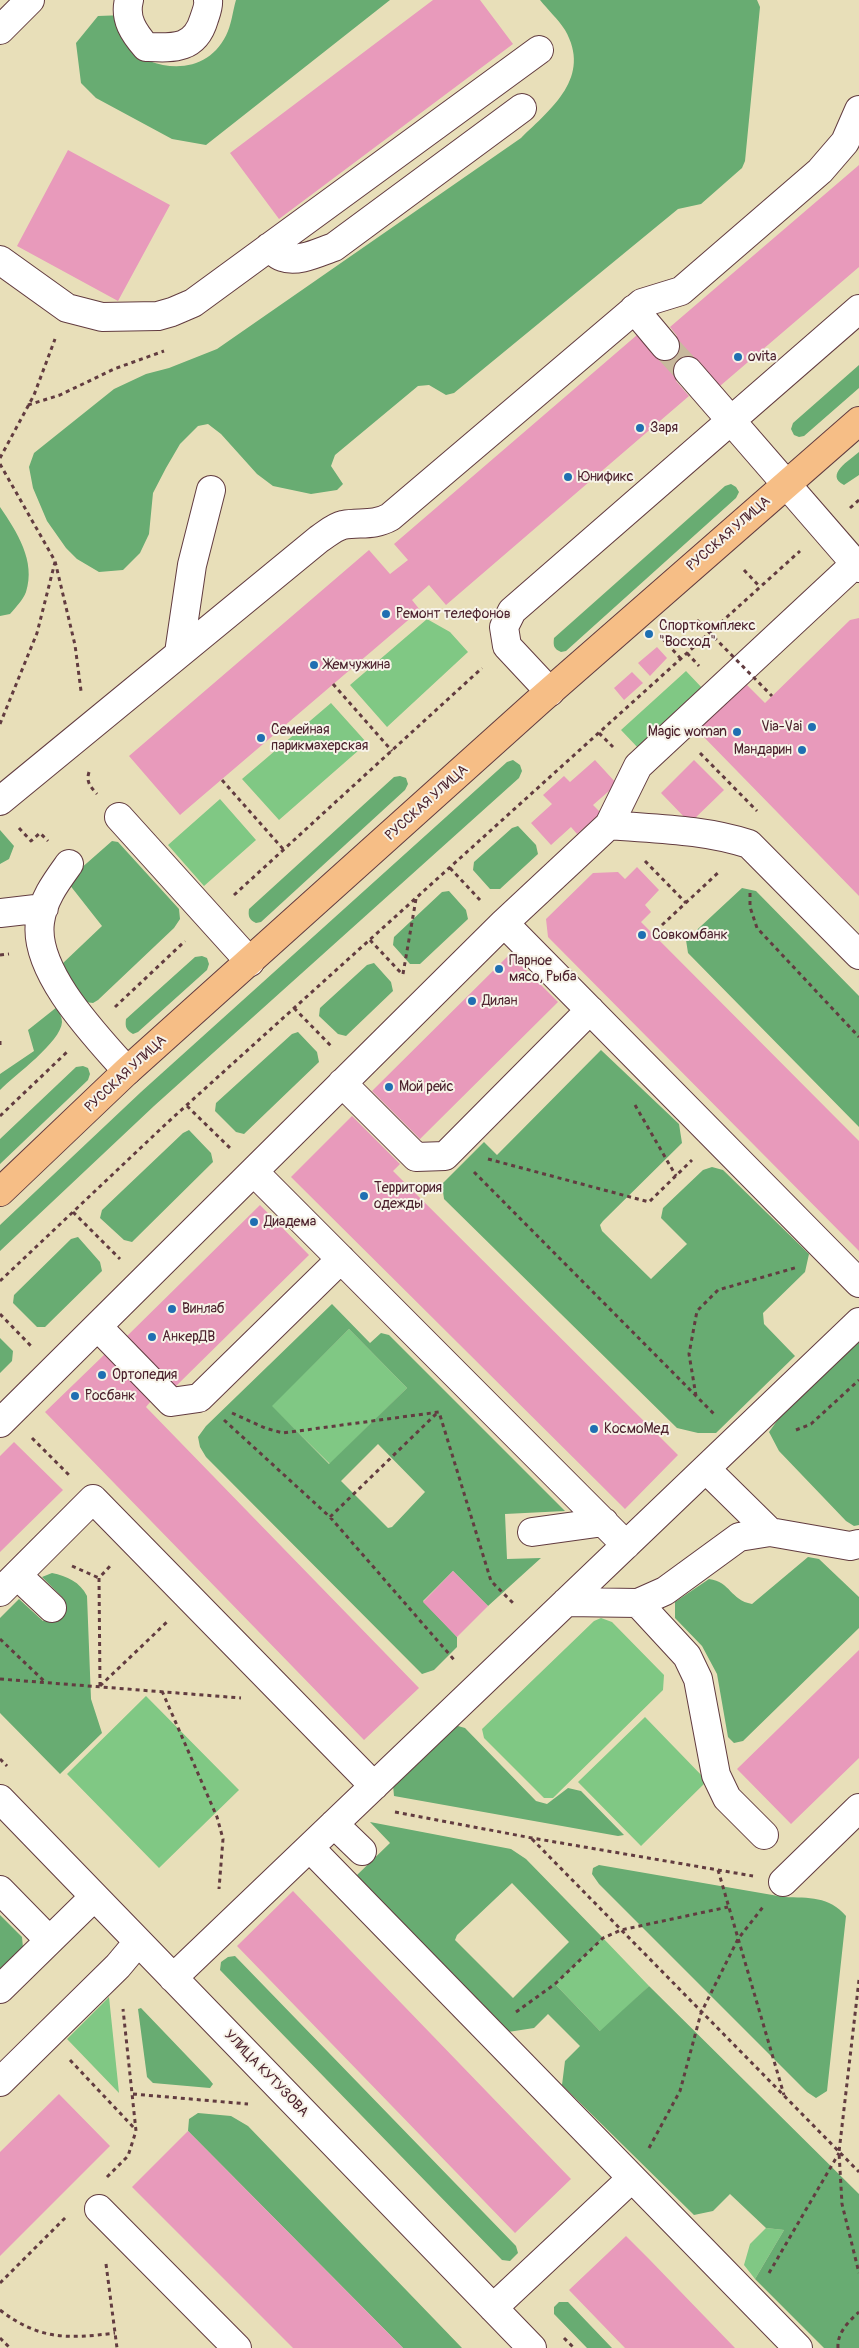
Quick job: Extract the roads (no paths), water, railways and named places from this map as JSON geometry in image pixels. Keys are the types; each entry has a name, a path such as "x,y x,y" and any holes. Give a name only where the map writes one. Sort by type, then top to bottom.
{"main road":[{"name":"РУССКАЯ УЛИЦА","path":"0,1192 127,1071 550,692 859,421"}],"street":[{"path":"0,30 30,0"},
{"path":"128,0 126,9 129,22 136,36 146,47 173,48 189,43 202,27 208,0"},
{"path":"0,260 67,308 102,317 158,316 172,312 193,302 539,50"},
{"path":"269,247 281,257 293,258 307,257 334,246 522,108"},
{"path":"0,801 179,653 335,528 344,525 379,522 390,516 634,309 651,299 668,297 681,291 820,171 845,142 859,110"},
{"path":"634,309 665,346"},
{"path":"550,692 507,646 504,626 512,611 859,309"},
{"path":"5,1418 504,923 609,826 638,766 857,566 688,372"},
{"path":"179,653 192,565 211,490"},
{"path":"119,817 250,962"},
{"path":"609,826 699,832 724,836 749,844 859,955"},
{"path":"69,864 50,891 44,908 40,923 43,950 58,984 90,1030 127,1071"},
{"path":"0,913 44,908"},
{"path":"504,923 859,1283"},
{"path":"342,1083 416,1157 445,1156 590,1010"},
{"path":"254,1172 626,1545"},
{"path":"98,1327 171,1402 199,1398 341,1258"},
{"path":"173,1978 859,1322"},
{"path":"706,1469 770,1532"},
{"path":"52,1608 8,1583 93,1499 190,1599 364,1795"},
{"path":"532,1532 604,1522"},
{"path":"566,1602 638,1603 665,1591 740,1537 770,1532 850,1546 859,1544"},
{"path":"638,1603 687,1656 698,1679 716,1775 727,1798 764,1835"},
{"name":"УЛИЦА КУТУЗОВА","path":"0,1799 532,2348"},
{"path":"783,1882 859,1808"},
{"path":"334,1824 362,1851"},
{"path":"310,1848 798,2348"},
{"path":"0,1890 49,1940"},
{"path":"0,1989 94,1897"},
{"path":"0,2082 118,1966 138,1942"},
{"path":"493,2308 632,2178"},
{"path":"91,2200 237,2348"}],"tunnel":[{"path":"665,346 688,371"}],"place":[{"name":"ovita","path":"738,357"},
{"name":"Заря","path":"640,428"},
{"name":"Юнификс","path":"568,477"},
{"name":"Ремонт телефонов","path":"386,614"},
{"name":"Спорткомплекс \"Восход\"","path":"649,634"},
{"name":"Жемчужина","path":"314,665"},
{"name":"Via-Vai","path":"812,727"},
{"name":"Magic woman","path":"737,732"},
{"name":"Семейная парикмахерская","path":"261,738"},
{"name":"Мандарин","path":"802,750"},
{"name":"Совкомбанк","path":"642,935"},
{"name":"Парное мясо, Рыба","path":"499,969"},
{"name":"Дилан","path":"472,1001"},
{"name":"Мой рейс","path":"389,1087"},
{"name":"Территория одежды","path":"364,1196"},
{"name":"Диадема","path":"254,1222"},
{"name":"Винлаб","path":"172,1309"},
{"name":"АнкерДВ","path":"152,1337"},
{"name":"Ортопедия","path":"102,1375"},
{"name":"Росбанк","path":"75,1396"},
{"name":"КосмоМед","path":"594,1429"}]}
